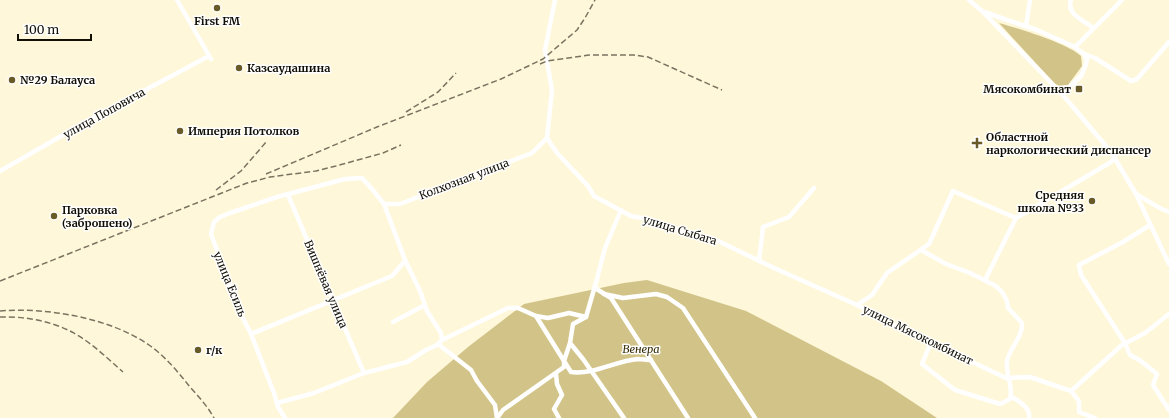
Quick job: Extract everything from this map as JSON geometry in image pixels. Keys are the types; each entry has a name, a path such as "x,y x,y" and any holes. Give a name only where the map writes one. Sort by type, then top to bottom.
{"street":[{"name":"улица Поповича","path":"0,171 89,120 210,58 177,0"},
{"path":"547,138 552,90 545,50 555,0"},
{"path":"969,0 982,11 1062,94 1115,157 1144,208 1150,225 1169,264"},
{"path":"1026,26 1030,0"},
{"path":"1072,0 1070,9 1073,14 1093,28"},
{"path":"1075,47 1122,0"},
{"path":"982,11 1026,26 1075,47 1084,54 1095,58 1131,82 1137,79 1169,42"},
{"path":"1062,94 1081,76 1087,60 1084,54"},
{"name":"Колхозная улица","path":"384,204 400,204 532,153 547,138"},
{"name":"улица Сыбага","path":"547,138 557,153 588,186 594,196 631,216 653,220 690,234 712,238 857,305"},
{"path":"985,280 1016,218 1110,162 1115,157"},
{"path":"288,194 345,179 362,178 384,204 427,311 441,333 442,340"},
{"path":"759,261 763,227 789,217 814,188"},
{"name":"улица Мясокомбинат","path":"1016,218 953,191 929,244 887,273 872,295 857,305 1006,378 1030,377 1071,391"},
{"name":"Вишнёвая улица","path":"288,194 364,373"},
{"name":"улица Есиль","path":"285,418 277,403 252,334 239,310 211,234 214,222 220,217 288,194"},
{"path":"1136,194 1160,209 1169,212"},
{"path":"497,418 503,410 564,367 564,361 570,342 573,324 586,317 605,248 621,210"},
{"path":"1150,225 1123,242 1079,265 1081,275 1125,343 1130,355 1141,361 1157,374 1153,385 1169,410"},
{"path":"921,250 946,264 991,282 1000,289 1007,301 1008,308 1022,323 1021,331 1008,360 1007,369 1010,378 1010,399 1000,404 955,390 947,385 922,364 931,342"},
{"path":"252,334 392,276 406,261"},
{"path":"595,288 611,298 688,418"},
{"path":"604,294 623,298 656,294 667,297 683,308 756,418"},
{"path":"393,322 425,305"},
{"path":"277,403 314,393 364,373 381,370 406,362 438,344 442,340 508,308 518,308 536,316 548,318 569,313 586,317"},
{"path":"1095,418 1079,412 1079,401 1071,391 1125,343 1145,333 1169,314"},
{"path":"536,316 571,372 579,373 592,371 638,359 651,360"},
{"path":"570,342 624,418"},
{"path":"438,344 471,370 487,396 495,405 497,418"},
{"path":"556,374 557,384 562,395 554,409 559,418"},
{"path":"1011,396 1027,408 1030,418"}],"green space":[{"path":"999,23 1042,36 1065,46 1081,56 1082,66 1068,85 1060,86 1055,84"},
{"name":"Венера","path":"647,280 746,311 881,381 937,418 393,418 427,382 468,347 524,304 624,283"}],"railway":[{"path":"266,174 377,127 501,79 543,59 577,30 595,0"},
{"path":"540,64 547,61 589,55 634,55 648,57 722,90"},
{"path":"406,112 438,92 456,73"},
{"path":"216,190 241,171 267,141"},
{"path":"0,281 247,183 270,177 316,171 383,153 401,145"},
{"path":"0,311 38,311 78,316 97,321 133,336 155,349 166,359 203,402 214,418"},
{"path":"0,317 18,317 37,320 64,328 86,340 123,372"}],"place":[{"name":"First FM","path":"217,8"},
{"name":"Казсаудашина","path":"239,68"},
{"name":"№29 Балауса","path":"12,80"},
{"name":"Мясокомбинат","path":"1079,89"},
{"name":"Империя Потолков","path":"180,131"},
{"name":"Областной наркологический диспансер","path":"977,143"},
{"name":"Средняя школа №33","path":"1092,201"},
{"name":"Парковка (заброшено)","path":"54,216"},
{"name":"г/к","path":"198,350"}]}
